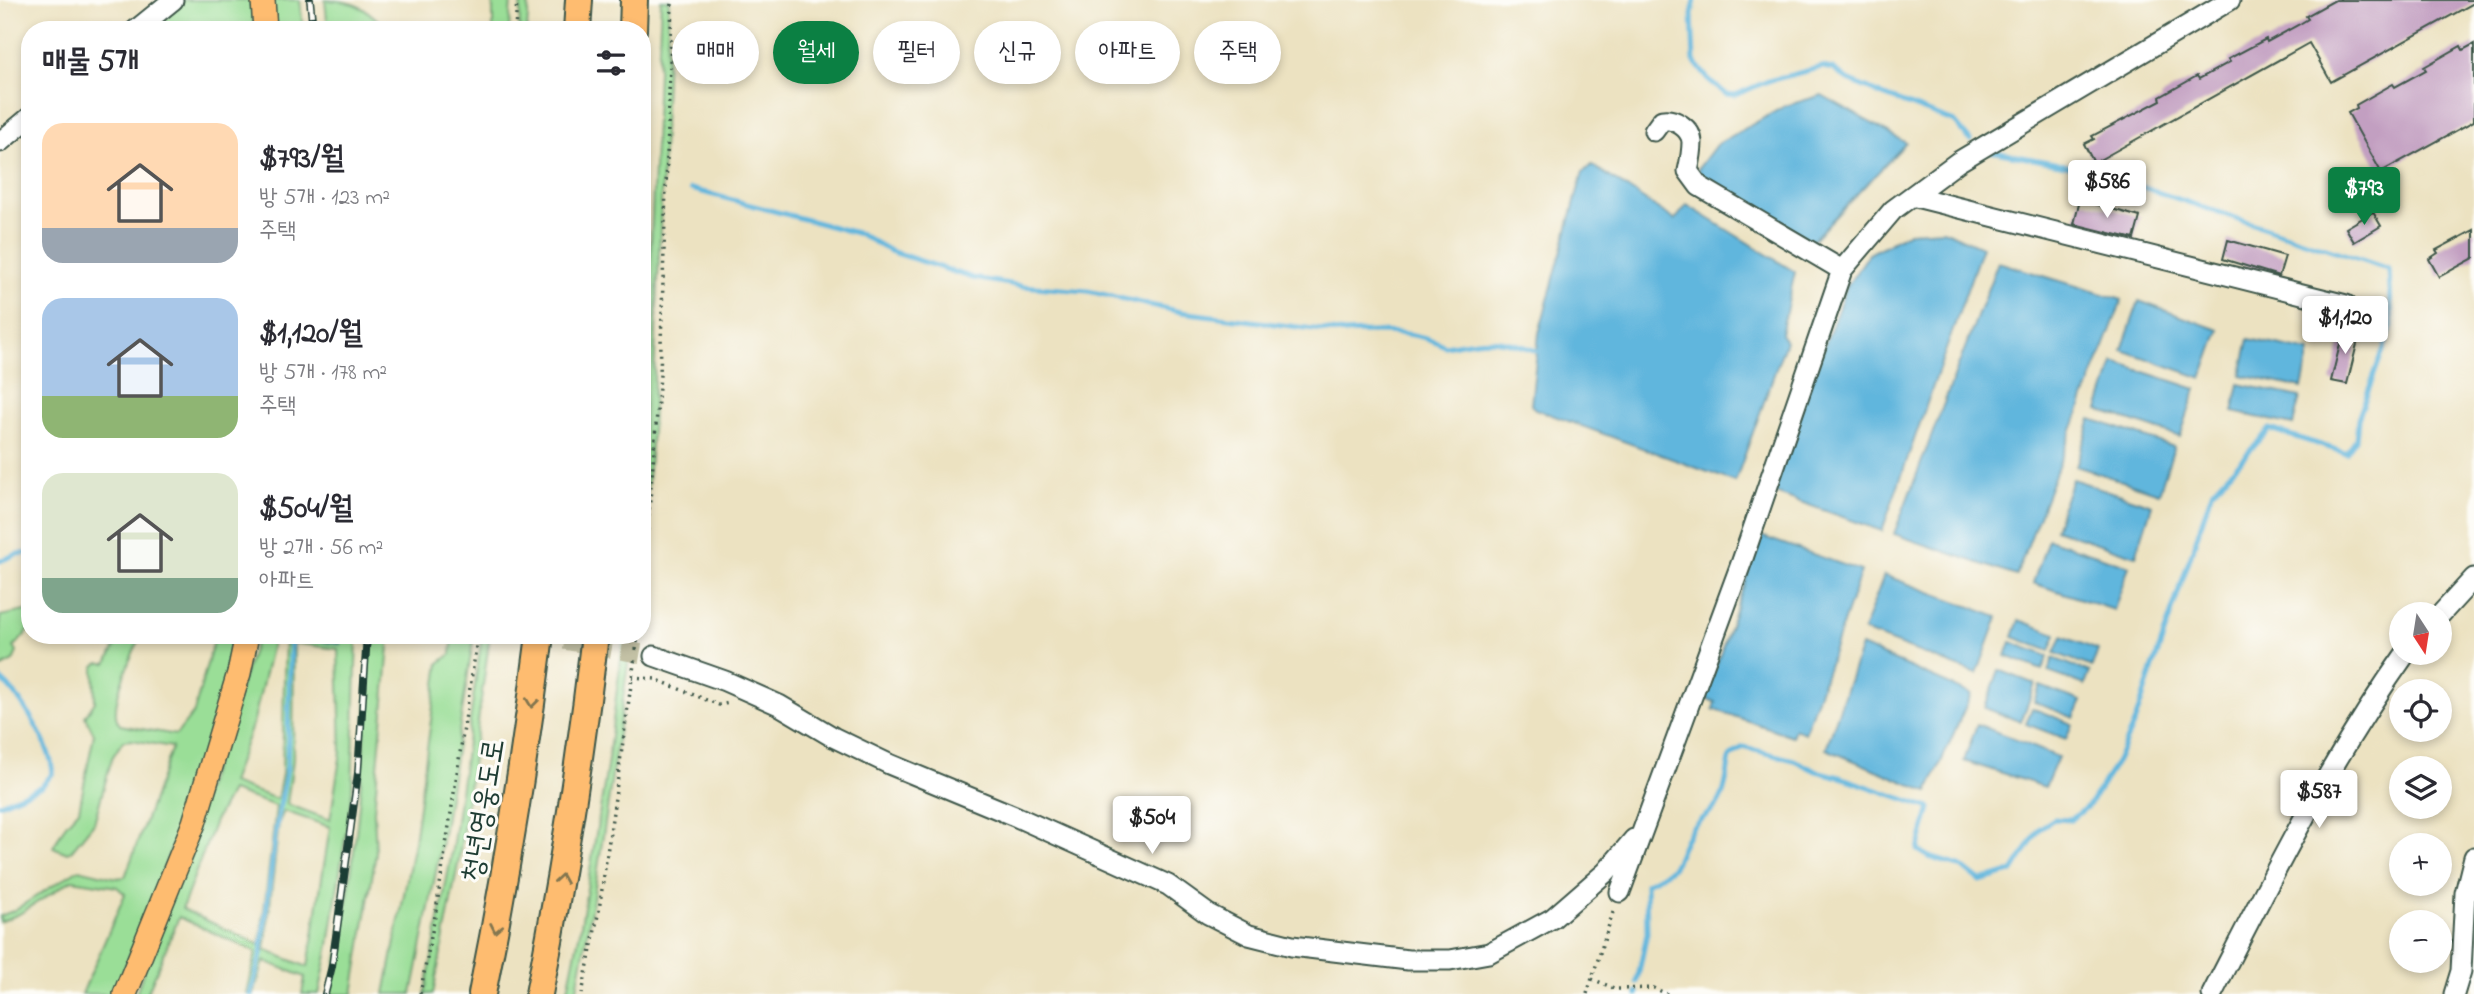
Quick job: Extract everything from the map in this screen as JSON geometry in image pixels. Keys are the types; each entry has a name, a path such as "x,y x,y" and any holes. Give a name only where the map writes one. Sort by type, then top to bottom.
{"highway":[{"path":"578,21 579,0"},
{"path":"633,21 634,0"},
{"name":"청년영웅도로","path":"482,994 503,889 527,741 539,644"},
{"path":"539,994 582,748 594,644"}],"main road":[{"path":"263,0 264,21"},
{"path":"125,994 194,823 245,644"}],"street":[{"path":"147,21 173,0"},
{"path":"1620,892 1742,561 1842,270 1893,210 1958,162 2230,0"},
{"path":"1654,131 1662,120 1670,119 1681,125 1691,136 1688,171 1699,186 1842,270"},
{"path":"0,142 21,124"},
{"path":"1912,196 2346,305"},
{"path":"2452,602 2474,578"},
{"path":"654,656 725,681 779,705 833,737 889,764 1017,817 1168,886 1208,914 1249,935 1292,946 1408,960 1450,960 1489,953 1553,918 1606,872 1643,827"},
{"path":"2212,994 2294,834 2372,700 2397,665"},
{"path":"2454,994 2460,971 2465,893 2474,857"}],"path":[{"path":"516,21 517,0"},
{"path":"651,488 660,375 672,0"},
{"path":"420,994 436,911 477,644"},
{"path":"582,994 600,910 637,644"},
{"path":"1587,994 1620,892"},
{"path":"1592,979 1616,989 1654,988 1667,994"}],"green space":[{"path":"180,0 251,0 253,21 165,21 162,17"},
{"path":"271,0 300,0 302,21 272,21"},
{"path":"325,0 360,7 378,21 327,21"},
{"path":"493,0 511,0 510,21 493,21"},
{"path":"521,0 529,0 528,21 520,21"},
{"path":"661,0 669,0 651,444 651,239"},
{"path":"21,612 21,639 14,647 17,652 13,661 0,668 0,616"},
{"path":"116,644 138,644 121,686 116,707 118,722 120,725 176,735 194,712 213,644 235,644 198,772 114,994 82,994 125,894 117,887 72,880 19,914 0,922 0,916 13,911 79,869 116,878 125,877 172,747 123,741 112,758 94,823 67,853 53,847 66,824 79,810 94,734 85,716 95,702 94,667 99,663 107,663"},
{"path":"255,644 272,644 254,720 231,783 277,799 282,774 285,644 294,644 293,760 287,804 330,820 341,752 338,649 301,644 357,644 352,792 319,994 302,994 305,977 264,961 254,994 247,994 256,952 179,917 147,994 136,994","holes":["231,791 276,806 260,945 182,909 215,821","284,811 330,827 308,967 265,950 279,822"]},
{"path":"370,644 389,644 374,811 376,853 353,994 330,994 353,861"},
{"path":"452,644 473,644 442,841 412,994 385,994 414,842 439,663 451,654"},
{"path":"481,644 489,644 459,859 433,994 425,994 451,857"},
{"path":"623,644 631,644 576,994 567,994 580,931 607,767"}],"water":[{"path":"1822,95 1906,143 1809,244 1705,185 1698,169 1716,145 1785,106"},
{"path":"1592,165 1675,220 1687,205 1795,272 1781,334 1786,341 1735,482 1535,409 1531,405 1539,333 1583,172"},
{"path":"1943,230 1982,247 1882,531 1769,491 1847,286 1869,254 1909,232"},
{"path":"1998,262 2122,300 2016,576 1894,534"},
{"path":"2139,301 2219,330 2202,378 2122,350"},
{"path":"2249,339 2310,352 2302,388 2241,375"},
{"path":"2114,362 2196,389 2180,437 2098,410"},
{"path":"2239,384 2300,397 2293,425 2233,412"},
{"path":"2091,419 2174,447 2159,493 2076,466"},
{"path":"2072,479 2152,505 2136,556 2055,529"},
{"path":"1761,536 1861,571 1805,733 1795,729 1792,736 1713,709 1715,702 1705,698"},
{"path":"2048,539 2129,566 2114,610 2033,583"},
{"path":"1884,575 1998,617 1977,674 1863,631"},
{"path":"2019,620 2056,634 2050,651 2013,637"},
{"path":"2062,636 2098,650 2092,667 2055,653"},
{"path":"2011,642 2048,656 2042,670 2006,656"},
{"path":"1861,646 1971,694 1928,792 1826,749"},
{"path":"2053,658 2090,672 2085,685 2048,672"},
{"path":"1999,670 2035,684 2021,722 1985,708"},
{"path":"2040,686 2081,701 2074,718 2034,702"},
{"path":"2032,708 2072,724 2066,739 2026,724"},
{"path":"1977,724 2058,757 2045,787 1964,761"}],"building":[{"path":"2335,0 2474,0 2474,3 2331,82 2309,43 2094,163 2084,144 2094,139 2092,136 2161,100 2160,97 2197,76 2199,79 2230,62 2228,59 2298,25 2308,19 2306,16"},
{"path":"2474,44 2474,121 2381,172 2348,113 2357,108 2356,105 2393,84 2395,87 2426,70 2424,67 2461,46 2463,50"},
{"path":"2080,200 2140,217 2134,239 2074,224"},
{"path":"2373,212 2381,226 2354,242 2346,228"},
{"path":"2474,230 2474,258 2439,277 2429,259 2438,253 2436,250"},
{"path":"2228,240 2285,256 2279,276 2223,259"},
{"path":"2344,328 2360,332 2347,384 2331,381"}],"waterway":[{"path":"1695,0 1692,14 1694,61 1708,79 1726,94 1735,95 1768,81 1822,67 1833,69 1846,79 1885,96 1955,122 1970,140"},
{"path":"1637,982 1647,933 1646,883 1674,865 1693,827 1717,805 1724,790 1730,757 1743,747 1794,760 1816,771 1930,808 1918,850 1929,857 1962,867 1980,881 2013,871 2040,828 2054,819 2071,820 2090,804 2117,761 2135,721 2212,492 2270,429 2346,453 2356,439 2358,419 2392,326 2389,269 2091,170 1990,151"},
{"path":"691,189 860,234 890,251 973,278 1022,286 1088,291 1181,312 1345,333 1409,334 1445,346 1482,340 1501,341 1537,351"},
{"path":"0,561 21,554"},
{"path":"251,994 261,954 276,829 287,767 291,644"},
{"path":"0,679 17,697 34,722 47,749 53,773 42,786 0,804"}],"tunnel":[{"path":"587,644 654,656"}],"railway":[{"path":"310,0 312,21"},
{"path":"325,994 332,966 358,773 366,644"}]}
